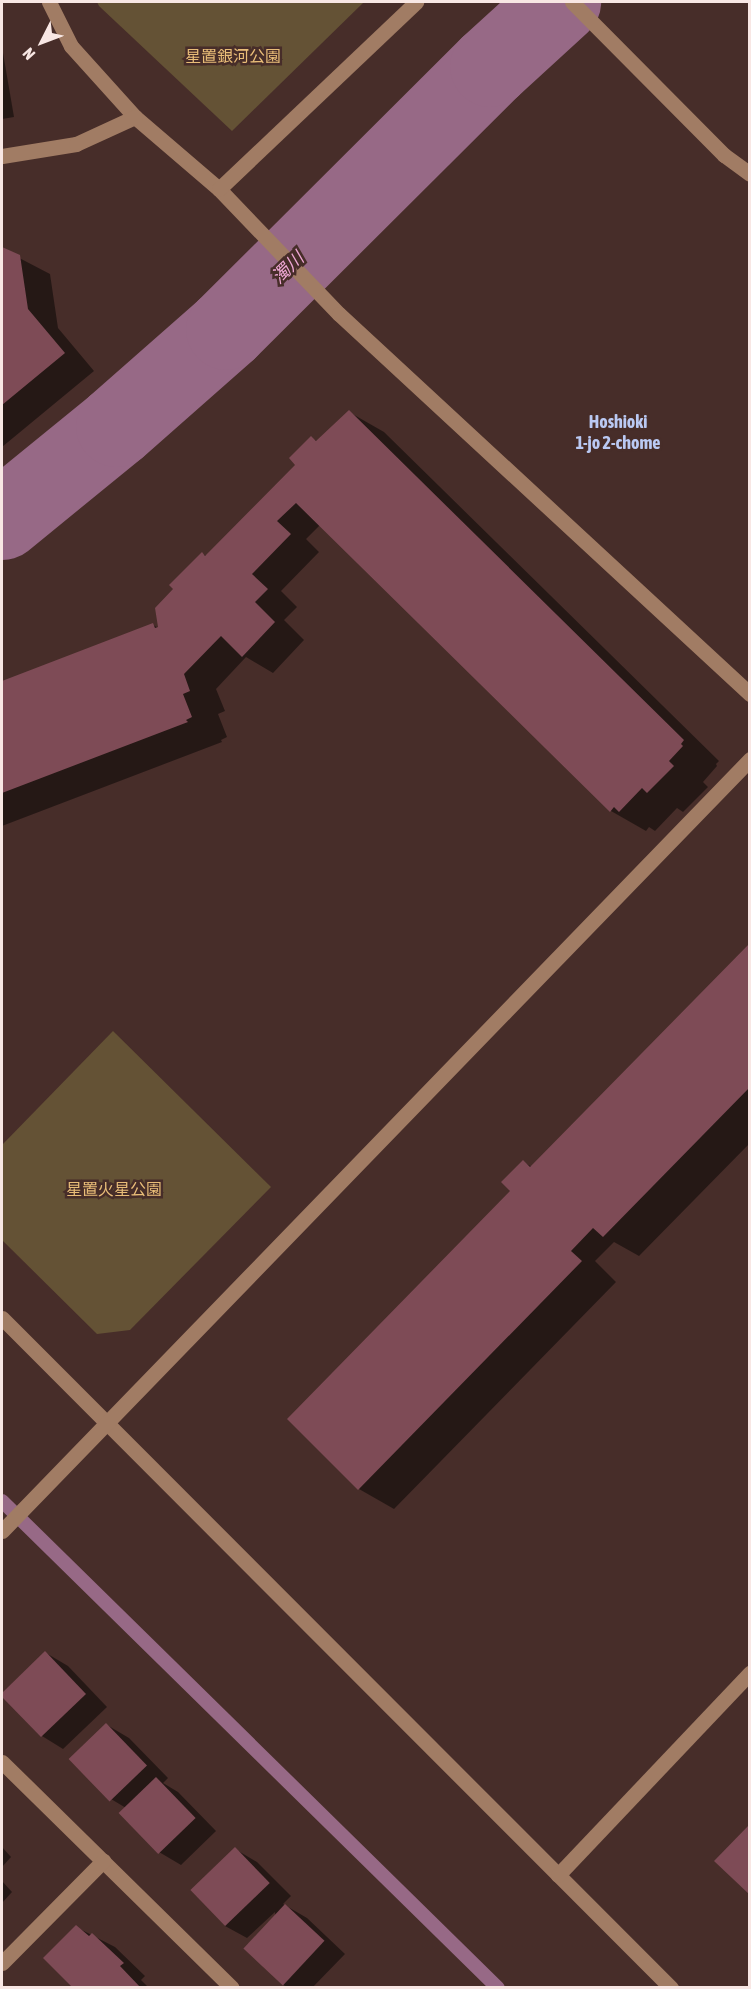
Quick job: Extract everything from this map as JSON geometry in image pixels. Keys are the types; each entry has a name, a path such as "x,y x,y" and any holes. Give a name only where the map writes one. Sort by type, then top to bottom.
{"street":[{"path":"49,2 71,46 135,117 219,189 339,314 750,694"},
{"path":"219,189 416,2"},
{"path":"572,2 724,155 750,174"},
{"path":"2,156 76,144 135,117"},
{"path":"2,1531 750,759"},
{"path":"2,1318 671,1988"},
{"path":"558,1875 750,1673"},
{"path":"2,1762 232,1988"},
{"path":"2,1963 103,1861"}],"green space":[{"name":"星置銀河公園","path":"97,2 364,2 232,131"},
{"name":"星置火星公園","path":"113,1031 271,1187 130,1330 97,1334 2,1240 2,1145"}],"building":[{"path":"2,247 20,255 28,309 65,353 2,405"},
{"path":"349,410 684,740 681,744 683,746 669,761 674,766 647,793 642,788 619,812 614,807 610,812 296,503 277,521 291,534 252,574 268,589 255,602 275,622 242,657 221,636 184,674 190,691 183,694 192,717 186,720 188,722 2,793 2,681 153,623 155,628 158,627 155,608 173,589 169,585 202,552 205,556 295,465 289,458 311,436 316,441"},
{"path":"750,943 750,1087 603,1237 593,1228 571,1251 582,1261 358,1490 287,1419 510,1191 501,1182 523,1160 530,1167"},
{"path":"45,1651 86,1694 41,1737 2,1697 2,1693"},
{"path":"106,1723 147,1765 110,1802 69,1759"},
{"path":"156,1777 196,1818 158,1854 119,1813"},
{"path":"750,1824 750,1895 714,1861"},
{"path":"235,1847 270,1883 225,1926 190,1890"},
{"path":"285,1904 324,1941 283,1985 243,1949"},
{"path":"76,1925 89,1936 92,1933 124,1963 120,1966 141,1988 73,1988 43,1958"}],"waterway":[{"name":"濁川","path":"2,519 116,426 226,329 490,66 560,2"},
{"path":"2,1501 498,1988"}],"district":[{"name":"Hoshioki 1-jo 2-chome","path":"618,433"}]}
